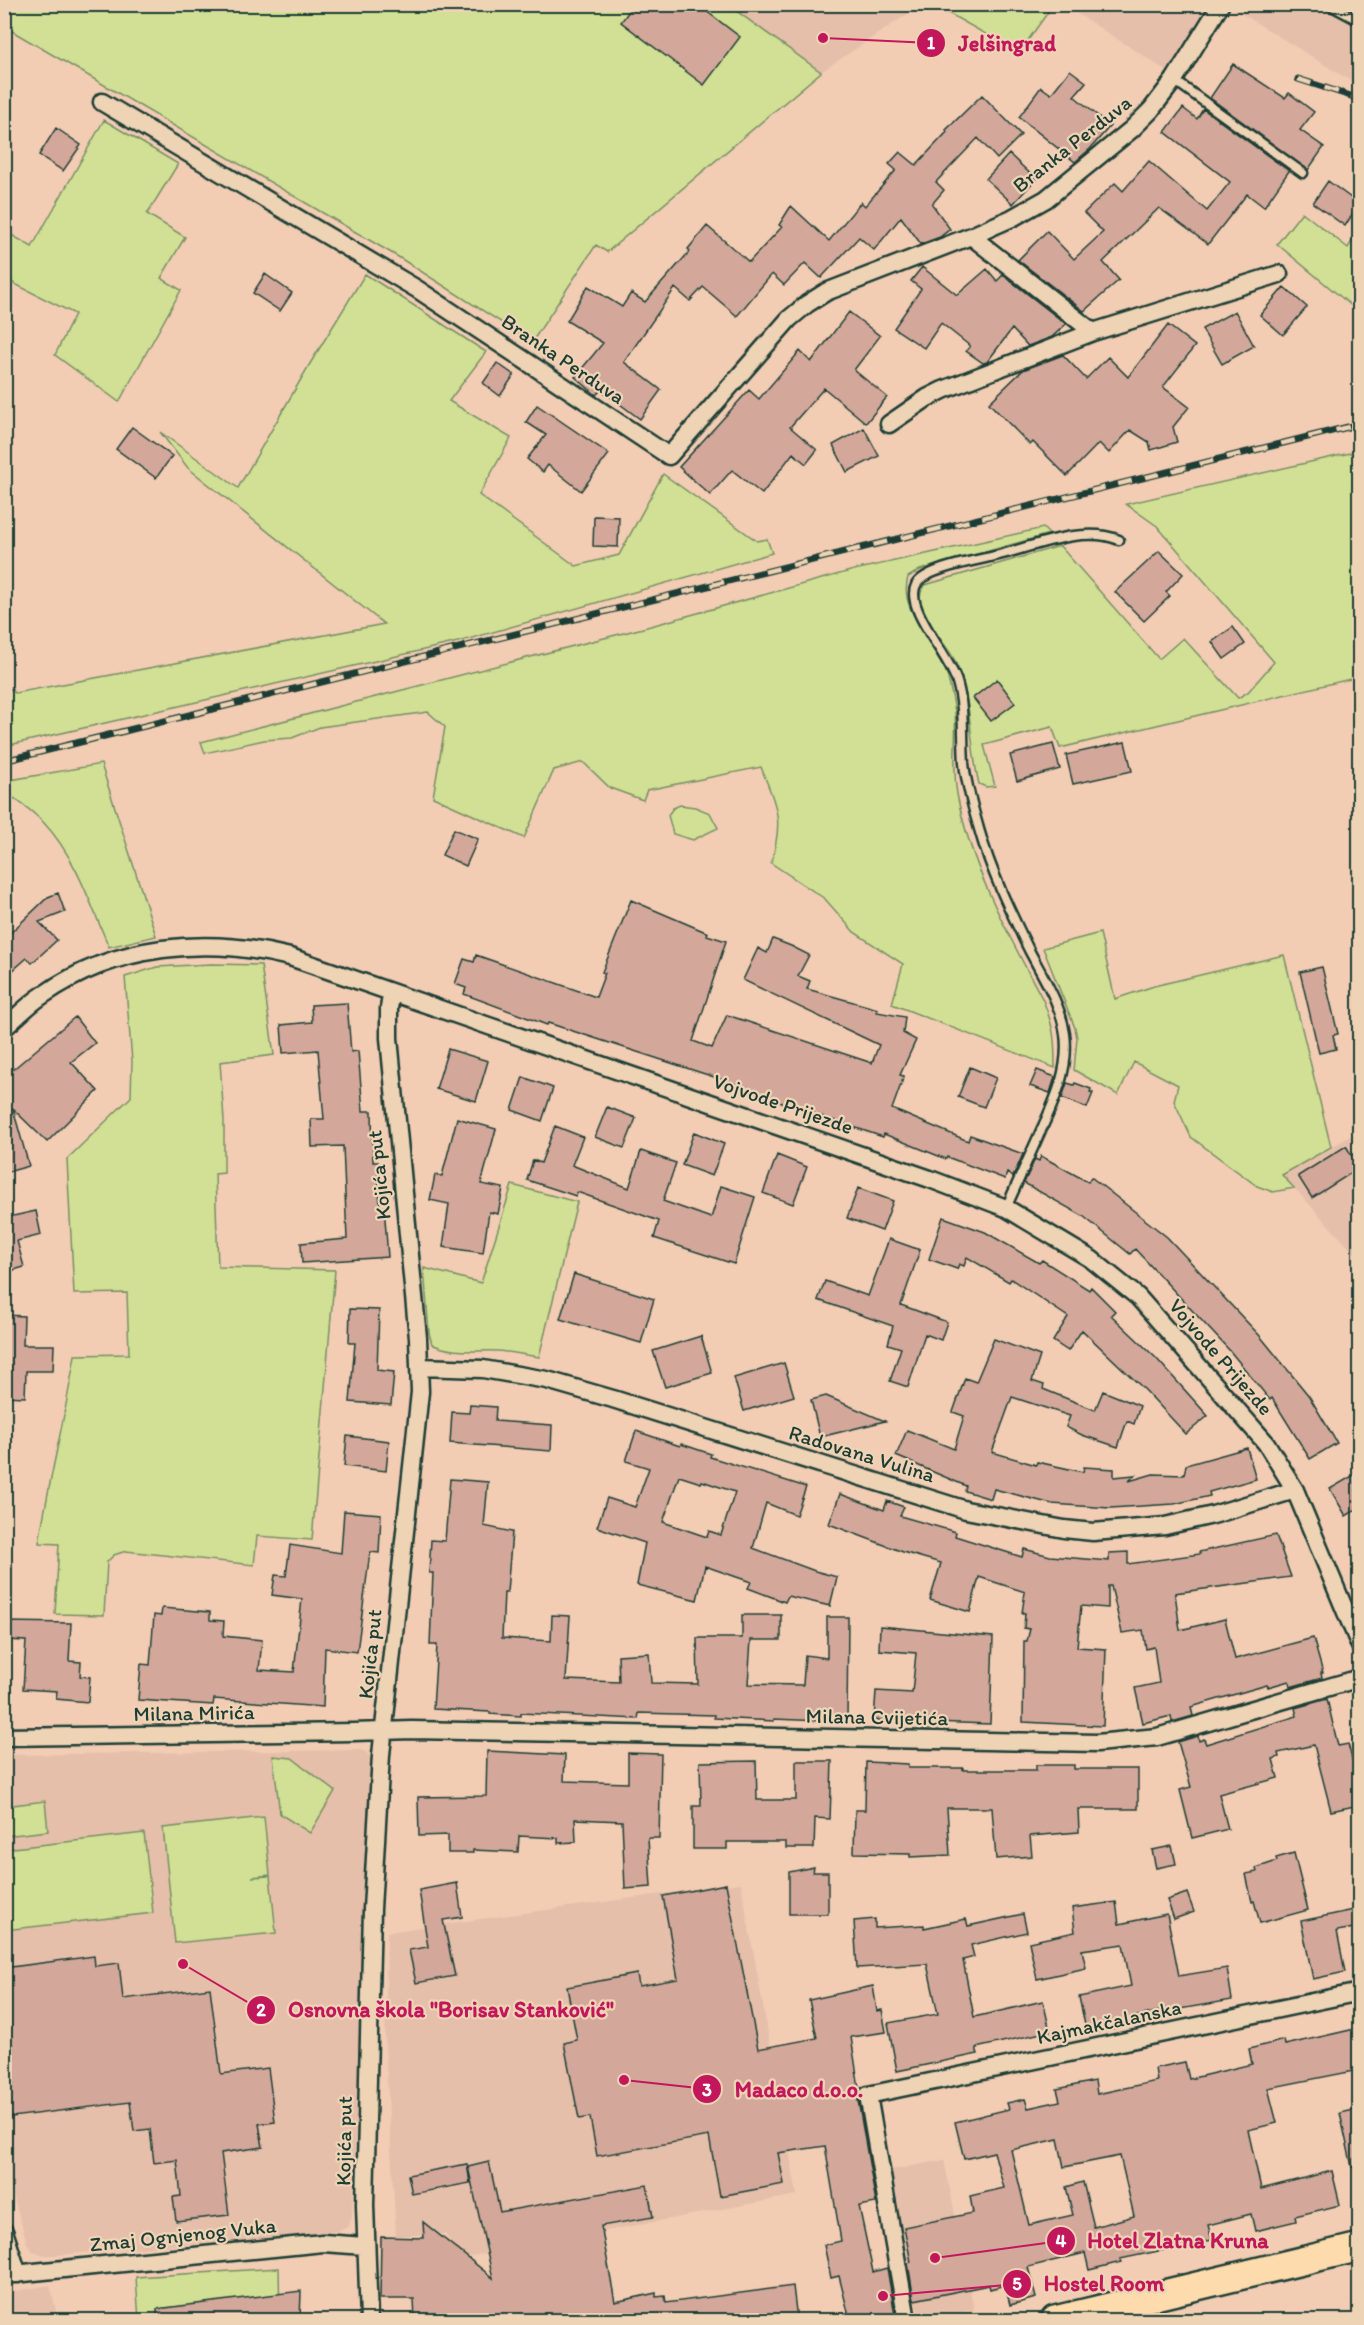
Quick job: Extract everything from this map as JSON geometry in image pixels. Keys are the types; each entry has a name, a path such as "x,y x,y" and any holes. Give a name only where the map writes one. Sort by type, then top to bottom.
{"main road":[{"path":"1055,2320 1359,2247"}],"street":[{"name":"Branka Perduva","path":"102,102 417,289 669,456 789,319 807,304 826,292 1012,218 1046,199 1132,129 1151,110 1174,80 1221,4"},
{"path":"971,236 1093,332"},
{"path":"889,424 943,390 1093,332 1279,274"},
{"name":"Vojvode Prijezde","path":"4,1028 42,995 81,973 113,960 146,950 181,946 219,945 256,948 290,957 391,994 930,1179 1006,1208 1091,1259 1138,1297 1266,1443 1295,1490 1359,1646"},
{"name":"Kojića put","path":"369,2320 365,2246 372,1909 384,1731 417,1419 419,1367 389,1038 391,994"},
{"name":"Radovana Vulina","path":"419,1367 483,1370 547,1380 966,1510 1064,1529 1093,1532 1165,1526 1213,1515 1295,1490"},
{"name":"Milana Cvijetića","path":"384,1731 1097,1743 1157,1737 1359,1678"},
{"name":"Milana Mirića","path":"4,1737 384,1731"},
{"name":"Kajmakčalanska","path":"907,2320 868,2095 1359,1992"},
{"path":"4,2231 11,2274"},
{"name":"Zmaj Ognjenog Vuka","path":"11,2274 323,2243 365,2246"}],"lane":[{"path":"1328,4 1359,21"},
{"path":"1174,80 1303,173"},
{"path":"1006,1208 1059,1090 1066,1053 1065,1034 1057,1005 993,873 978,829 964,764 963,713 957,682 949,662 918,615 913,601 913,591 917,582 925,576 961,564 1081,535 1108,536 1119,540"}],"shaded area":[{"path":"728,5 921,5 821,72"},
{"path":"1064,5 1210,5 1167,71"},
{"path":"1227,5 1359,5 1359,86 1231,7"},
{"path":"1359,1131 1359,1258 1282,1175"},
{"path":"361,1750 367,1753 371,1760 350,2223 346,2228 335,2232 58,2255 41,2255 33,2252 27,2243 5,2167 4,1755"},
{"path":"741,1883 797,2195 462,2258 445,2234 396,2236 385,2044 387,1932"},
{"path":"944,2160 974,2310 919,2320 891,2170"},
{"path":"50,2285 58,2320 5,2320 5,2293"}],"green space":[{"path":"5,4 728,5 821,72 607,252 596,245 532,342 400,258 5,27"},
{"path":"934,5 1053,5 1019,53"},
{"path":"104,120 178,164 147,214 185,237 161,278 181,290 119,402 55,355 75,314 5,279 5,231 32,247"},
{"path":"1302,212 1348,248 1359,229 1359,312 1277,244"},
{"path":"365,274 486,352 449,401 511,438 479,495 576,566 619,555 663,474 757,541 767,539 772,553 458,642 5,746 5,685 15,693 384,624 188,468 160,432 238,488"},
{"path":"1359,451 1359,677 1060,748 1052,727 984,745 995,786 986,787 979,784 968,706 961,676 950,652 929,624 920,604 920,594 925,585 1060,546 1159,659 1183,638 1238,698 1248,692 1274,662 1157,526 1126,504"},
{"path":"1043,528 1049,534 920,570 908,577 906,590 913,613 940,655 945,667 955,712 957,794 971,848 992,900 1050,1018 1055,1049 1055,1068 892,1004 903,964 854,932 825,899 771,863 777,835 777,814 761,767 647,790 643,800 610,788 583,762 554,770 524,838 433,797 445,727 428,712 320,727 292,738 264,740 205,753 201,742 647,627 854,570"},
{"path":"101,764 156,936 109,947 82,882 55,836 40,819 4,791 5,781"},
{"path":"680,805 695,807 710,813 718,828 693,840 673,834 668,815 673,808"},
{"path":"1100,933 1115,999 1154,986 1284,955 1331,1147 1282,1175 1294,1188 1273,1192 1257,1186 1191,1137 1174,1101 1178,1085 1134,1062 1118,1095 1074,1070 1077,1038 1075,1028 1043,948"},
{"path":"211,964 261,965 274,1055 220,1062 224,1120 224,1173 215,1174 218,1267 335,1270 312,1540 257,1536 254,1565 126,1551 114,1555 107,1562 104,1615 55,1614 59,1544 39,1543 75,1355 129,1354 127,1293 74,1294 67,1159 131,1097 132,1061 125,977 157,967"},
{"path":"512,1185 577,1202 539,1357 497,1351 455,1350 432,1344 429,1333 424,1268 481,1283"},
{"path":"273,1756 292,1758 335,1791 310,1833 280,1814"},
{"path":"45,1801 48,1831 5,1836 5,1806"},
{"path":"264,1817 270,1875 252,1877 270,1876 276,1933 175,1943 163,1828"},
{"path":"144,1833 153,1913 5,1930 5,1849"},
{"path":"279,2268 280,2320 139,2320 136,2277"}],"building":[{"path":"634,4 697,4 740,37 704,85 621,22"},
{"path":"1233,64 1285,98 1289,93 1314,112 1300,130 1324,147 1308,170 1210,98"},
{"path":"1070,70 1086,82 1074,96 1110,126 1075,162 1019,117 1041,87 1051,94"},
{"path":"982,95 1021,135 997,159 978,138 936,182 944,190 932,204 950,229 940,237 921,244 901,217 874,250 859,237 821,278 805,263 784,285 772,274 737,316 703,287 690,301 675,288 624,362 661,390 640,419 601,390 596,395 575,377 603,343 567,321 588,286 622,307 631,293 645,302 690,251 688,249 707,226 749,262 782,227 779,225 791,206 829,241 861,202 865,206 896,170 889,164 900,152 916,165 947,132 946,130"},
{"path":"1183,108 1197,119 1203,109 1289,171 1264,207 1247,194 1208,244 1159,208 1103,262 1119,280 1084,311 1018,260 1047,231 1074,259 1103,232 1084,213 1115,183 1123,191 1149,161 1207,211 1230,182 1165,132"},
{"path":"56,128 81,145 63,171 39,155"},
{"path":"1009,154 1036,179 1013,204 986,179"},
{"path":"1328,181 1359,204 1345,226 1313,203"},
{"path":"922,267 957,295 987,269 997,281 1003,275 1066,324 1052,337 1028,346 1012,329 987,362 983,363 966,351 970,346 941,323 924,348 894,328 921,289 911,281"},
{"path":"265,274 292,293 280,311 253,293"},
{"path":"1284,287 1307,307 1283,335 1260,315"},
{"path":"1235,311 1254,346 1222,364 1202,329"},
{"path":"849,312 880,336 854,370 887,397 866,423 824,388 790,427 817,450 806,464 793,453 762,494 732,470 710,495 679,467 749,390 759,399 800,351 811,362"},
{"path":"1168,325 1195,346 1163,387 1189,407 1173,427 1177,442 1151,450 1149,442 1130,430 1109,453 1099,443 1067,476 1033,442 1030,445 989,403 1023,370 1063,355 1086,379 1108,357 1128,377"},
{"path":"497,363 514,375 500,396 483,383"},
{"path":"537,405 609,454 581,491 548,465 543,472 527,459 546,435 526,422"},
{"path":"132,427 172,456 156,478 116,449"},
{"path":"864,428 879,456 847,472 833,445"},
{"path":"594,516 619,517 618,547 593,546"},
{"path":"1159,551 1183,574 1166,592 1170,596 1144,621 1115,592"},
{"path":"1233,627 1245,644 1224,659 1212,642"},
{"path":"997,679 1015,703 991,721 973,698"},
{"path":"1125,742 1132,771 1073,784 1066,755"},
{"path":"1053,744 1060,769 1017,781 1010,755"},
{"path":"454,829 478,839 466,866 442,855"},
{"path":"58,893 65,912 39,922 57,940 32,963 27,958 4,978 4,939 48,897"},
{"path":"631,900 708,933 707,935 726,941 693,1041 712,1048 727,1015 872,1063 879,1045 743,980 758,948 767,953 773,939 791,946 809,955 798,976 810,981 807,989 878,1009 877,1012 905,1017 903,1033 916,1040 900,1075 904,1076 892,1109 968,1141 970,1135 1023,1154 1013,1177 1007,1173 1005,1179 947,1157 946,1159 884,1134 883,1137 744,1090 745,1087 548,1023 547,1025 464,994 466,988 455,984 464,959 474,962 476,955 596,997 605,973 602,972"},
{"path":"1322,967 1338,1034 1333,1035 1336,1049 1319,1053 1300,972"},
{"path":"347,1003 351,1052 358,1051 363,1111 372,1111 373,1162 378,1162 380,1208 384,1207 388,1257 302,1263 301,1243 347,1239 343,1146 312,1147 311,1119 324,1119 318,1050 283,1053 281,1025 312,1022 311,1005"},
{"path":"75,1017 95,1043 71,1062 98,1091 47,1142 13,1109 29,1166 4,1173 4,1077"},
{"path":"448,1049 488,1061 476,1101 436,1089"},
{"path":"970,1067 996,1078 984,1107 958,1097"},
{"path":"1037,1070 1055,1077 1050,1093 1030,1086"},
{"path":"523,1077 553,1088 542,1121 512,1110"},
{"path":"1067,1083 1074,1085 1075,1083 1091,1089 1090,1092 1093,1093 1087,1108 1062,1098"},
{"path":"607,1107 636,1118 624,1148 595,1137"},
{"path":"457,1118 496,1129 481,1184 503,1188 498,1214 489,1212 483,1253 443,1247 449,1204 430,1200 435,1175 442,1176"},
{"path":"555,1126 583,1137 572,1165 629,1188 641,1151 676,1163 663,1201 711,1218 721,1186 755,1197 734,1264 654,1238 659,1221 577,1192 576,1196 527,1180 533,1160 541,1163"},
{"path":"694,1132 724,1144 712,1176 682,1165"},
{"path":"1346,1146 1359,1168 1312,1198 1298,1176"},
{"path":"777,1155 807,1167 793,1204 763,1193"},
{"path":"1041,1156 1088,1182 1091,1177 1167,1237 1260,1336 1309,1396 1337,1443 1310,1459 1272,1398 1270,1400 1230,1351 1135,1249 1130,1254 1083,1216 1024,1183 1035,1159 1039,1161"},
{"path":"858,1188 893,1201 882,1231 847,1218"},
{"path":"36,1211 41,1235 17,1241 24,1267 4,1273 4,1218"},
{"path":"943,1217 985,1232 1039,1263 1042,1260 1089,1290 1091,1287 1115,1311 1111,1315 1156,1358 1208,1416 1186,1434 1146,1391 1082,1330 1068,1351 1053,1341 1068,1317 1011,1279 1009,1282 967,1257 964,1266 959,1264 957,1269 929,1259"},
{"path":"889,1239 920,1250 901,1305 947,1322 941,1340 925,1334 908,1387 890,1381 901,1348 888,1344 893,1326 818,1300 825,1281 868,1296"},
{"path":"574,1274 654,1299 641,1343 560,1319"},
{"path":"350,1309 379,1310 377,1370 394,1372 391,1405 350,1402 355,1343 349,1343"},
{"path":"4,1315 24,1316 23,1345 54,1345 53,1371 26,1371 25,1397 4,1396"},
{"path":"701,1336 712,1373 665,1387 653,1351"},
{"path":"994,1339 1040,1356 1032,1381 1044,1385 1043,1389 1095,1410 1103,1391 1140,1406 1134,1424 1127,1421 1118,1447 1066,1427 1070,1416 1012,1397 992,1452 1036,1465 1037,1462 1083,1472 1084,1467 1114,1469 1114,1477 1135,1475 1129,1481 1153,1474 1184,1475 1186,1465 1247,1448 1256,1479 1209,1492 1210,1496 1174,1504 1110,1508 1052,1504 994,1489 991,1499 965,1491 966,1486 896,1456 907,1430 954,1449 964,1416 953,1412 965,1378 976,1382"},
{"path":"784,1363 794,1396 744,1411 734,1378"},
{"path":"826,1396 885,1421 820,1437 811,1400"},
{"path":"470,1405 496,1407 495,1421 552,1425 551,1451 450,1443 452,1412 469,1413"},
{"path":"636,1431 806,1487 796,1515 766,1503 753,1548 837,1577 830,1606 788,1596 785,1602 748,1588 751,1582 705,1566 697,1600 637,1585 645,1543 597,1527 607,1498 635,1507 649,1468 626,1461","holes":["679,1476 701,1483 702,1481 735,1492 721,1535 709,1531 707,1537 663,1522"]},
{"path":"347,1436 389,1441 386,1471 344,1466"},
{"path":"1359,1472 1359,1508 1346,1516 1330,1489"},
{"path":"450,1479 488,1482 484,1526 512,1532 507,1592 504,1592 502,1638 551,1641 552,1615 570,1616 566,1680 619,1682 618,1655 649,1653 651,1683 698,1684 697,1638 742,1638 742,1615 781,1615 781,1640 751,1640 748,1684 803,1685 805,1655 827,1658 827,1617 848,1617 847,1722 774,1719 774,1721 714,1718 714,1715 639,1713 638,1719 521,1713 521,1716 433,1709 437,1645 430,1645 433,1573 429,1573 431,1540 445,1541"},
{"path":"840,1494 884,1510 887,1501 904,1507 900,1516 956,1532 955,1536 1022,1557 1024,1549 1050,1556 1109,1561 1109,1553 1128,1552 1128,1564 1200,1554 1199,1552 1276,1535 1291,1577 1175,1593 1180,1630 1225,1619 1235,1659 1313,1638 1323,1673 1321,1673 1322,1678 1290,1687 1289,1681 1268,1687 1267,1685 1191,1707 1193,1716 1172,1722 1171,1716 1143,1723 1135,1688 1159,1683 1154,1647 1146,1649 1143,1630 1122,1633 1111,1586 1108,1586 1108,1608 1081,1606 1077,1647 1106,1649 1103,1726 1023,1722 1024,1641 1027,1641 1030,1629 1024,1628 1025,1613 1022,1613 1025,1592 979,1577 970,1612 930,1600 941,1563 903,1552 829,1524"},
{"path":"344,1511 381,1514 379,1553 370,1552 357,1652 325,1648 323,1707 214,1699 213,1705 138,1700 141,1664 150,1665 154,1615 161,1616 162,1608 210,1612 210,1620 224,1621 223,1636 262,1640 259,1670 294,1672 302,1599 272,1595 275,1575 286,1576 290,1545 341,1553"},
{"path":"6,1622 71,1623 69,1661 81,1662 80,1676 90,1677 88,1702 56,1699 57,1691 23,1689 26,1641 6,1640"},
{"path":"880,1626 993,1637 990,1724 874,1720 876,1691 912,1693 916,1653 879,1650"},
{"path":"1327,1699 1338,1746 1348,1744 1354,1766 1359,1765 1359,1805 1331,1811 1314,1745 1278,1753 1279,1757 1273,1759 1278,1778 1219,1794 1228,1829 1192,1838 1180,1790 1191,1787 1178,1742 1198,1736 1199,1741 1204,1739 1206,1744 1297,1716 1295,1708"},
{"path":"487,1751 565,1755 564,1781 628,1783 628,1753 661,1754 659,1838 648,1838 651,1887 625,1889 622,1821 575,1819 576,1842 558,1843 558,1838 519,1836 518,1852 473,1850 473,1853 448,1853 448,1835 419,1836 418,1797 486,1796"},
{"path":"756,1761 757,1800 796,1800 796,1761 832,1761 830,1819 815,1818 814,1848 786,1848 786,1842 727,1842 727,1849 693,1849 693,1806 701,1806 700,1762"},
{"path":"866,1762 908,1764 908,1768 963,1768 963,1770 1036,1770 1036,1765 1074,1765 1074,1769 1138,1769 1138,1809 1078,1809 1079,1832 1030,1836 1032,1856 996,1859 992,1808 947,1808 950,1855 910,1857 910,1854 854,1853 855,1810 865,1810"},
{"path":"1172,1846 1176,1864 1156,1868 1152,1850"},
{"path":"1294,1853 1308,1910 1260,1923 1254,1901 1252,1902 1246,1874 1257,1872 1256,1868 1277,1861 1276,1858"},
{"path":"814,1867 813,1872 828,1872 828,1914 789,1914 789,1872"},
{"path":"457,1883 462,1917 443,1920 455,1976 416,1983 409,1950 428,1947 419,1890"},
{"path":"726,1884 758,2049 817,2038 809,2000 873,1986 877,2011 882,2010 886,2032 851,2037 859,2088 856,2089 876,2203 859,2206 873,2272 887,2268 895,2315 872,2320 850,2320 839,2276 831,2278 824,2245 841,2241 825,2146 778,2153 784,2184 720,2196 709,2136 597,2156 590,2117 579,2119 564,2043 577,2040 567,1987 637,1974 639,1986 678,1979 663,1896"},
{"path":"1187,1893 1194,1912 1174,1919 1167,1900"},
{"path":"1116,1902 1119,1924 1167,1914 1179,1976 1227,1968 1232,2000 1180,2009 1179,2007 1133,2017 1134,2024 1087,2034 1079,1997 1131,1986 1123,1944 1082,1950 1086,1968 1037,1979 1029,1942 1075,1932 1072,1908"},
{"path":"1359,1909 1359,1927 1337,1931 1345,1972 1313,1979 1301,1921"},
{"path":"1023,1914 1027,1932 971,1945 974,1957 963,1960 974,2017 1043,2001 1050,2031 976,2048 978,2054 897,2071 888,2023 938,2014 927,1964 857,1968 854,1921 875,1919 875,1928 924,1925 924,1928 966,1919 968,1926"},
{"path":"94,1956 95,1966 119,1963 123,1999 210,1988 221,2074 268,2068 275,2122 259,2124 263,2147 221,2153 229,2215 176,2221 173,2197 181,2196 177,2160 154,2163 150,2129 134,2131 130,2102 4,2118 4,1968"},
{"path":"1359,2028 1359,2070 1268,2088 1277,2123 1248,2130 1261,2189 1332,2171 1340,2205 1295,2216 1296,2221 1255,2231 1251,2214 1208,2225 1212,2240 1120,2259 1121,2262 1089,2270 1085,2253 1028,2267 1036,2298 1010,2305 1005,2285 990,2289 989,2285 914,2300 908,2263 911,2262 904,2227 973,2213 970,2196 1004,2188 994,2152 964,2159 955,2122 1009,2109 1007,2103 1025,2099 1028,2108 1060,2101 1057,2089 1095,2081 1097,2094 1157,2081 1155,2068 1185,2062 1189,2079 1252,2064 1249,2049 1284,2040 1285,2045","holes":["1058,2139 1064,2167 1120,2156 1134,2216 1094,2227 1083,2182 1066,2187 1073,2215 1029,2225 1011,2150"]},
{"path":"1359,2109 1359,2166 1352,2167 1340,2113"},
{"path":"489,2162 500,2212 647,2185 653,2217 601,2226 615,2302 656,2293 656,2297 665,2296 666,2303 793,2286 797,2320 415,2320 414,2299 380,2299 381,2237 424,2238 423,2222 493,2278 468,2167"},
{"path":"467,2164 470,2183 412,2194 408,2175"},
{"path":"301,2291 300,2320 157,2320 157,2309"}],"railway":[{"path":"1298,79 1360,99"},
{"path":"4,761 1360,424"}],"place":[{"name":"Jelšingrad","path":"823,38"},
{"name":"Osnovna škola \"Borisav Stanković\"","path":"183,1964"},
{"name":"Madaco d.o.o.","path":"624,2080"},
{"name":"Hotel Zlatna Kruna","path":"935,2258"},
{"name":"Hostel Room","path":"883,2296"}]}
